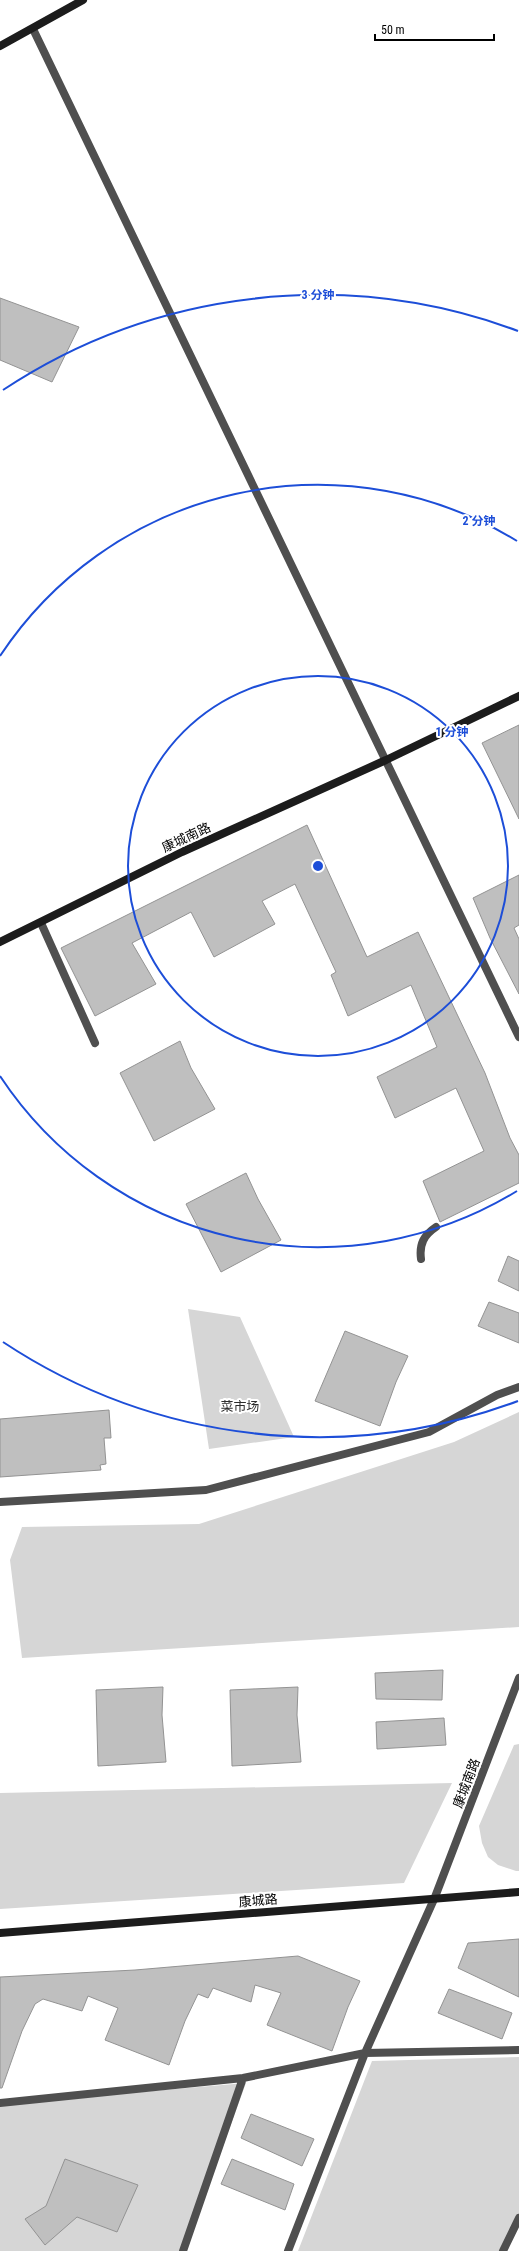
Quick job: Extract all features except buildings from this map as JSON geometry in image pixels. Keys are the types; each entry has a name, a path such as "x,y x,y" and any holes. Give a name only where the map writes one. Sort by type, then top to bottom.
{"street":[{"path":"0,46 83,0"},
{"path":"33,29 519,1037"},
{"name":"康城南路","path":"0,942 182,852 386,760 519,696"},
{"path":"41,923 95,1043"},
{"path":"421,1259 420,1250 423,1239 436,1227"},
{"path":"0,1502 206,1490 429,1432 497,1395 519,1387"},
{"name":"康城南路","path":"288,2251 365,2053 435,1897 519,1678"},
{"name":"康城路","path":"0,1932 435,1897 519,1892"},
{"path":"0,2103 243,2078 365,2053 519,2050"},
{"path":"183,2251 243,2078"},
{"path":"503,2251 519,2218"}],"green space":[{"name":"菜市场","path":"188,1309 240,1317 294,1437 209,1449"},
{"path":"519,1412 519,1627 22,1658 10,1560 22,1527 199,1524 454,1442"},
{"path":"519,1744 519,1871 516,1871 498,1865 488,1857 482,1843 479,1826 514,1745"},
{"path":"452,1783 404,1883 0,1909 0,1793"},
{"path":"519,2057 519,2218 503,2251 298,2251 372,2061"},
{"path":"246,2083 185,2251 0,2251 0,2104"}]}
